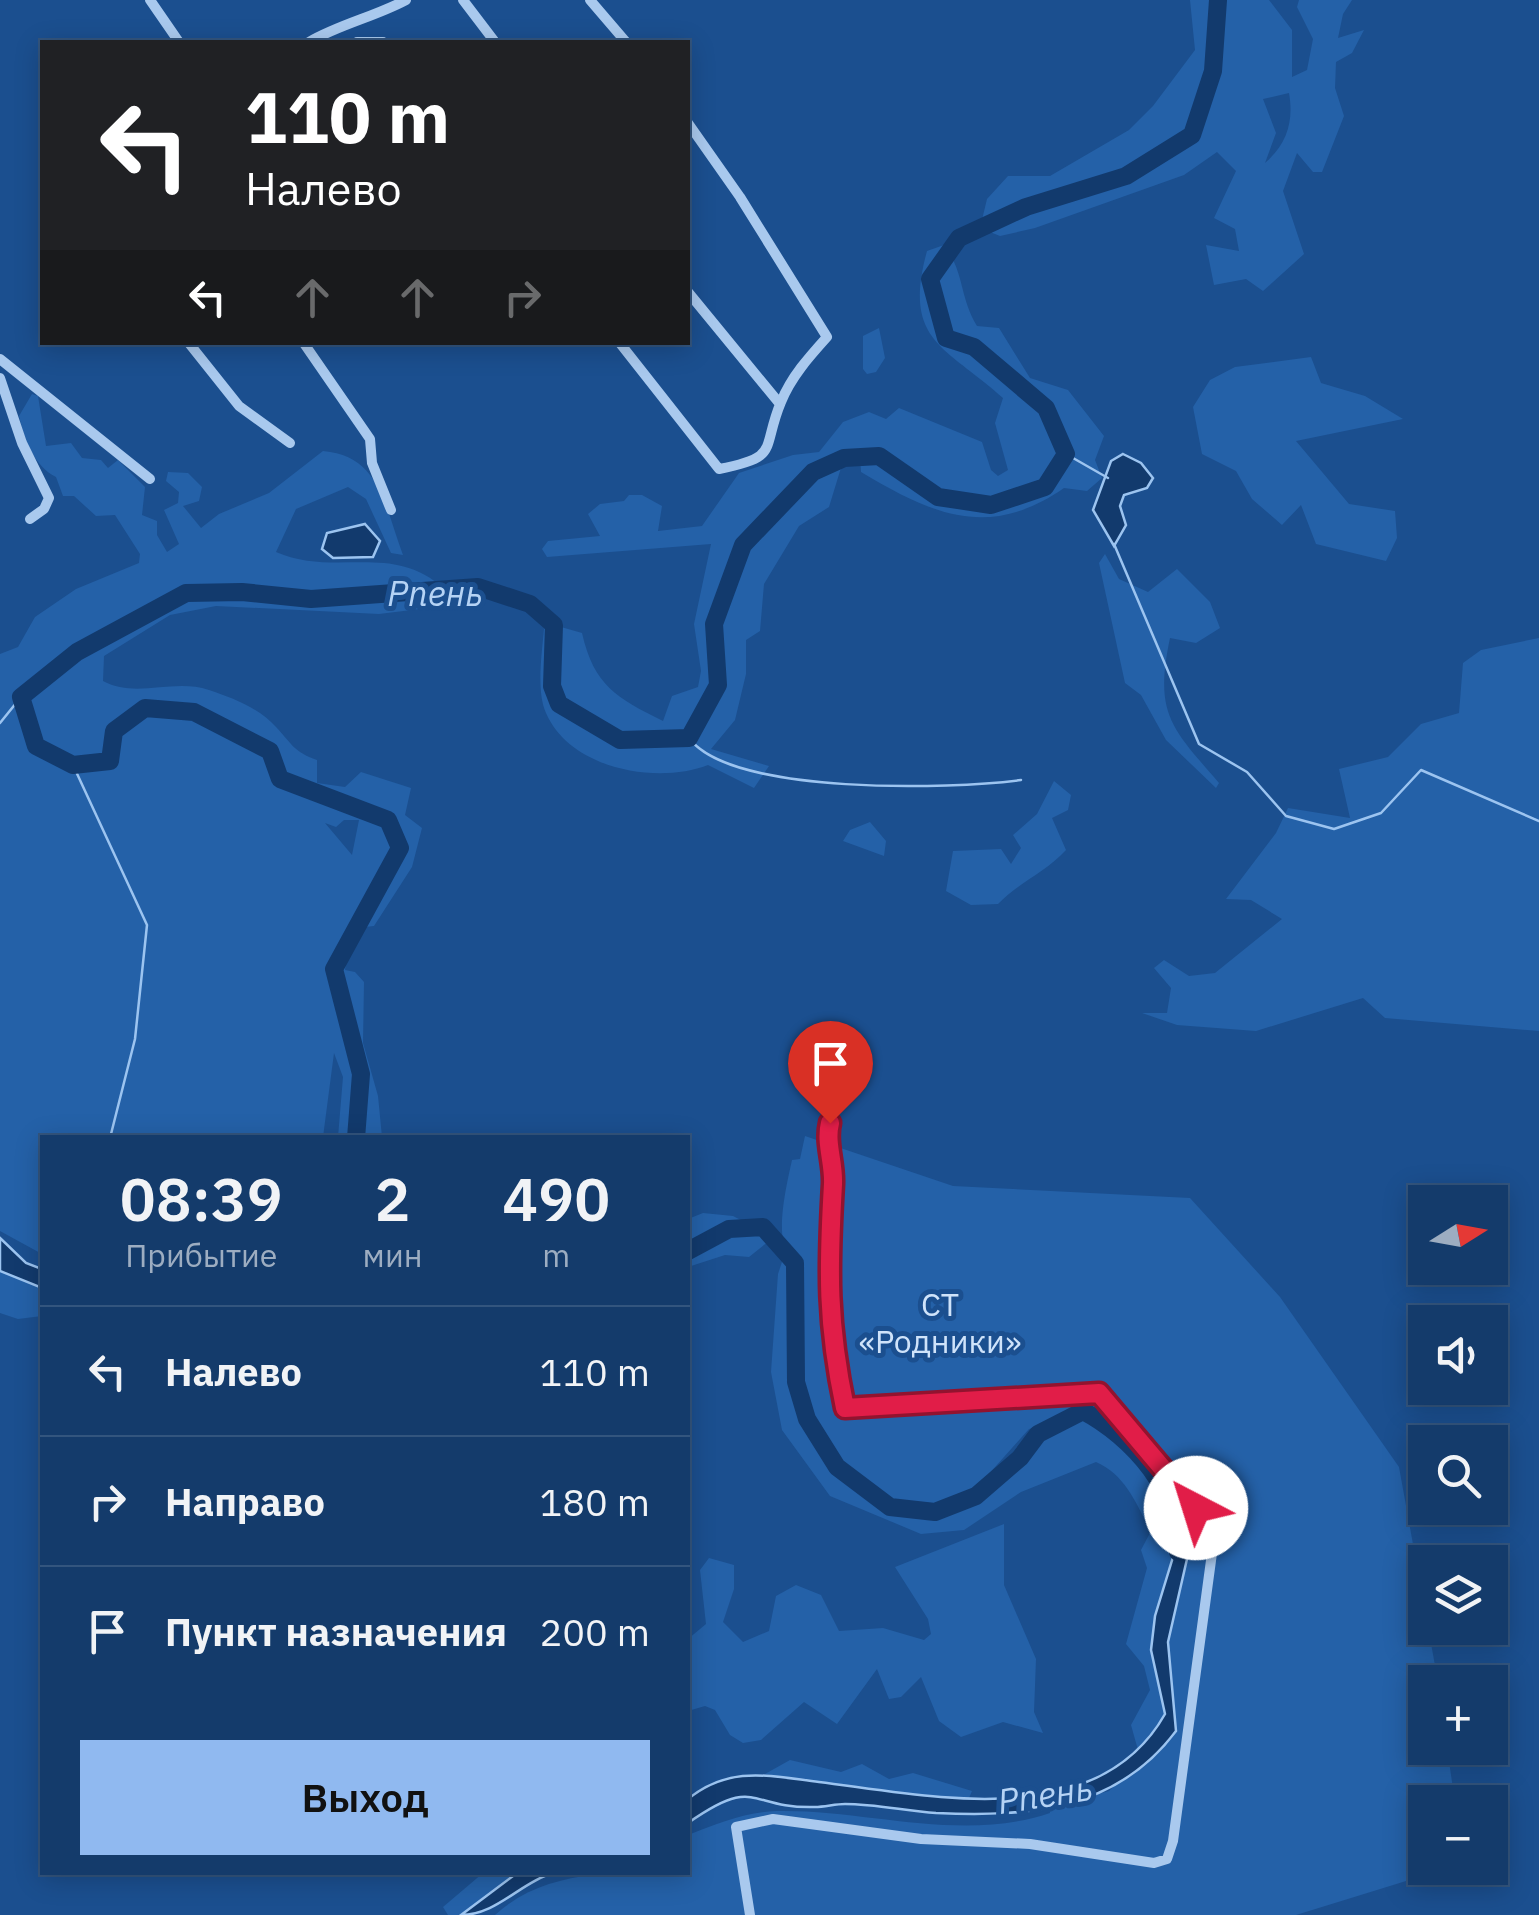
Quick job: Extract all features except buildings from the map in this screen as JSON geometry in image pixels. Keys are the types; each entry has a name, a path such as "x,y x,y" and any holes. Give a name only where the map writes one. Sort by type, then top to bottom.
{"street":[{"path":"150,0 178,40"},
{"path":"311,40 334,27 374,17 406,0"},
{"path":"462,0 494,40"},
{"path":"590,0 624,40"},
{"path":"622,345 719,469 752,462 772,444 780,404 798,370 826,338 740,197 690,127"},
{"path":"690,294 780,404"},
{"path":"190,345 238,406 290,444"},
{"path":"305,345 370,440 372,463 391,510"},
{"path":"0,359 150,479"},
{"path":"0,378 22,443 50,498 30,520"},
{"path":"750,1915 736,1827 773,1819 920,1839 1030,1844 1154,1863 1166,1859 1173,1841 1215,1531 1099,1393 845,1408 830,1340 827,1244 833,1160 826,1137 830,1123"}],"green space":[{"path":"1190,0 1269,0 1292,30 1292,77 1307,70 1313,39 1297,7 1299,0 1352,0 1343,14 1338,38 1364,30 1352,53 1336,62 1335,88 1344,116 1322,172 1313,172 1297,153 1283,191 1304,254 1263,291 1246,279 1214,285 1206,245 1239,251 1235,229 1214,218 1236,171 1217,152 1184,175 1035,228 1000,236 980,228 987,199 1008,176 1050,176 1129,130 1153,106 1195,50","holes":["1289,93 1284,140 1265,163 1276,133 1263,99"]},
{"path":"944,245 977,326 999,328 1030,378 1068,390 1104,436 1095,460 1102,478 1087,491 1064,488 1011,513 961,516 913,500 861,472 860,457 844,458 829,507 799,526 764,584 760,631 746,640 746,674 735,720 711,749 769,766 754,788 708,765 687,771 641,772 617,768 574,748 558,732 543,704 540,672 544,629 554,625 582,633 593,666 610,688 663,721 672,696 698,687 701,671 694,624 711,544 547,557 542,549 548,541 600,536 588,514 600,504 642,495 662,506 658,531 702,526 739,473 793,455 819,452 843,422 869,412 886,419 899,408 982,442 991,470 998,476 1008,470 995,423 1003,398 947,353 925,324 920,305 927,251"},
{"path":"879,328 885,358 876,372 867,374 863,369 863,336"},
{"path":"1311,357 1321,383 1365,396 1403,419 1296,441 1349,504 1395,511 1397,538 1386,561 1316,544 1301,505 1282,525 1252,499 1236,471 1202,454 1193,407 1210,380 1235,367"},
{"path":"32,394 38,396 46,446 71,443 82,458 101,460 108,468 118,460 145,487 142,515 157,521 157,535 167,552 179,544 164,510 178,503 179,492 166,481 168,472 188,473 202,487 199,501 183,506 201,528 219,514 269,493 323,451 342,455 357,463 378,487 403,555 391,553 366,499 348,487 296,509 276,552 320,562 405,567 444,589 436,607 379,614 216,606 170,615 104,656 103,681 116,686 195,687 254,709 298,751 317,760 317,783 345,787 361,772 411,788 405,815 422,828 412,867 374,926 355,928 351,923 345,970 355,972 364,982 363,1043 378,1096 382,1135 338,1135 343,1077 334,1053 323,1135 40,1135 40,1253 0,1231 0,654 18,647 35,617 76,589 139,563 140,554 115,515 96,516 74,496 63,496 56,477 42,466 19,416","holes":["344,820 359,820 352,855 325,823 336,827"]},
{"path":"1105,554 1119,579 1148,592 1177,569 1210,602 1220,628 1196,643 1170,638 1164,685 1170,718 1219,783 1216,788 1166,740 1141,695 1125,683 1099,563"},
{"path":"1539,638 1539,1031 1385,1018 1363,998 1256,1031 1177,1025 1142,1013 1167,1013 1171,988 1154,968 1164,960 1189,976 1215,973 1282,919 1251,900 1226,899 1276,833 1288,808 1350,818 1339,769 1388,757 1421,724 1459,713 1463,663 1481,650"},
{"path":"1054,781 1071,795 1068,810 1052,818 1066,850 998,904 971,905 946,891 953,851 1001,849 1011,864 1021,848 1013,835 1037,814"},
{"path":"870,822 886,841 884,856 843,841 850,830"},
{"name":"СТ «Родники»","path":"805,1136 953,1186 1190,1198 1280,1297 1399,1467 1413,1545 1408,1545 1408,1645 1431,1645 1435,1665 1408,1665 1408,1765 1450,1765 1452,1785 1408,1785 1408,1880 1296,1915 495,1915 515,1899 561,1881 594,1875 690,1875 690,1834 753,1814 810,1812 913,1823 982,1825 1050,1813 1049,1807 1109,1791 1161,1738 1160,1721 1138,1750 1131,1725 1150,1690 1144,1666 1126,1644 1147,1568 1141,1550 1151,1531 1115,1474 1096,1462 1021,1492 964,1530 921,1534 830,1496 782,1430 771,1372 778,1274 786,1250 783,1206 792,1160 800,1159","holes":["1059,1422 976,1495 971,1494 1029,1429","1168,1573 1161,1694 1154,1633"]},
{"path":"703,1213 733,1216 774,1237 749,1257 725,1255 690,1266 690,1218"},
{"path":"0,1271 40,1287 40,1316 18,1319 0,1313"},
{"path":"1004,1524 1004,1585 1036,1659 1034,1712 1043,1733 1003,1722 961,1737 939,1721 921,1677 901,1697 889,1699 877,1669 837,1724 804,1702 761,1740 743,1743 730,1735 715,1710 705,1706 690,1710 690,1637 706,1624 700,1570 709,1558 734,1565 734,1589 723,1622 743,1642 769,1631 776,1596 796,1585 821,1595 839,1631 883,1628 924,1640 931,1634 928,1619 895,1567"},
{"path":"790,1760 841,1772 862,1764 889,1779 913,1773 972,1791 969,1798 935,1799 765,1774"},
{"path":"481,1875 514,1875 461,1915 448,1915 443,1907"}],"water":[{"path":"1123,454 1141,463 1153,478 1147,488 1124,495 1120,506 1126,525 1114,546 1093,510 1111,461"},
{"path":"365,524 380,541 373,557 333,558 322,549 327,533"},
{"path":"0,1238 26,1263 40,1268 40,1287 0,1271"},
{"path":"1181,1531 1187,1559 1168,1642 1176,1731 1152,1758 1098,1793 1037,1810 971,1814 856,1804 793,1806 741,1797 711,1808 690,1822 690,1798 719,1781 750,1775 960,1798 1008,1798 1055,1792 1098,1777 1135,1752 1165,1714 1151,1650 1155,1616"},
{"path":"514,1875 548,1875 496,1905 461,1915"}],"waterway":[{"name":"Рпень","path":"356,1135 361,1074 334,969 400,848 388,820 280,779 270,751 194,712 145,708 114,731 110,761 73,765 36,746 21,697 77,652 186,593 242,592 311,599 478,587 530,604 554,625 552,686 559,704 620,740 689,738 718,685 714,624 743,545 813,472 844,458 879,456 938,497 991,505 1045,487 1066,454 1046,408 974,347 946,338 930,279 959,238 1026,207 1126,176 1192,135 1213,71 1218,0"},
{"path":"1066,454 1108,478"},
{"path":"1114,544 1199,744 1247,772 1286,816 1334,829 1381,813 1421,770 1539,821"},
{"path":"0,723 21,697"},
{"path":"689,738 713,757 749,770 795,779 897,786 1021,780"},
{"path":"73,765 147,925 135,1039 111,1135"},
{"name":"Рпень","path":"690,1250 729,1229 763,1227 795,1263 796,1382 807,1419 837,1467 890,1507 935,1512 976,1496 1020,1458 1038,1434 1083,1411 1119,1435 1151,1469 1172,1509 1178,1530 1178,1552"}],"route":[{"path":"830,1123 826,1137 833,1160 827,1244 830,1340 845,1408 1099,1393 1196,1508"}]}
